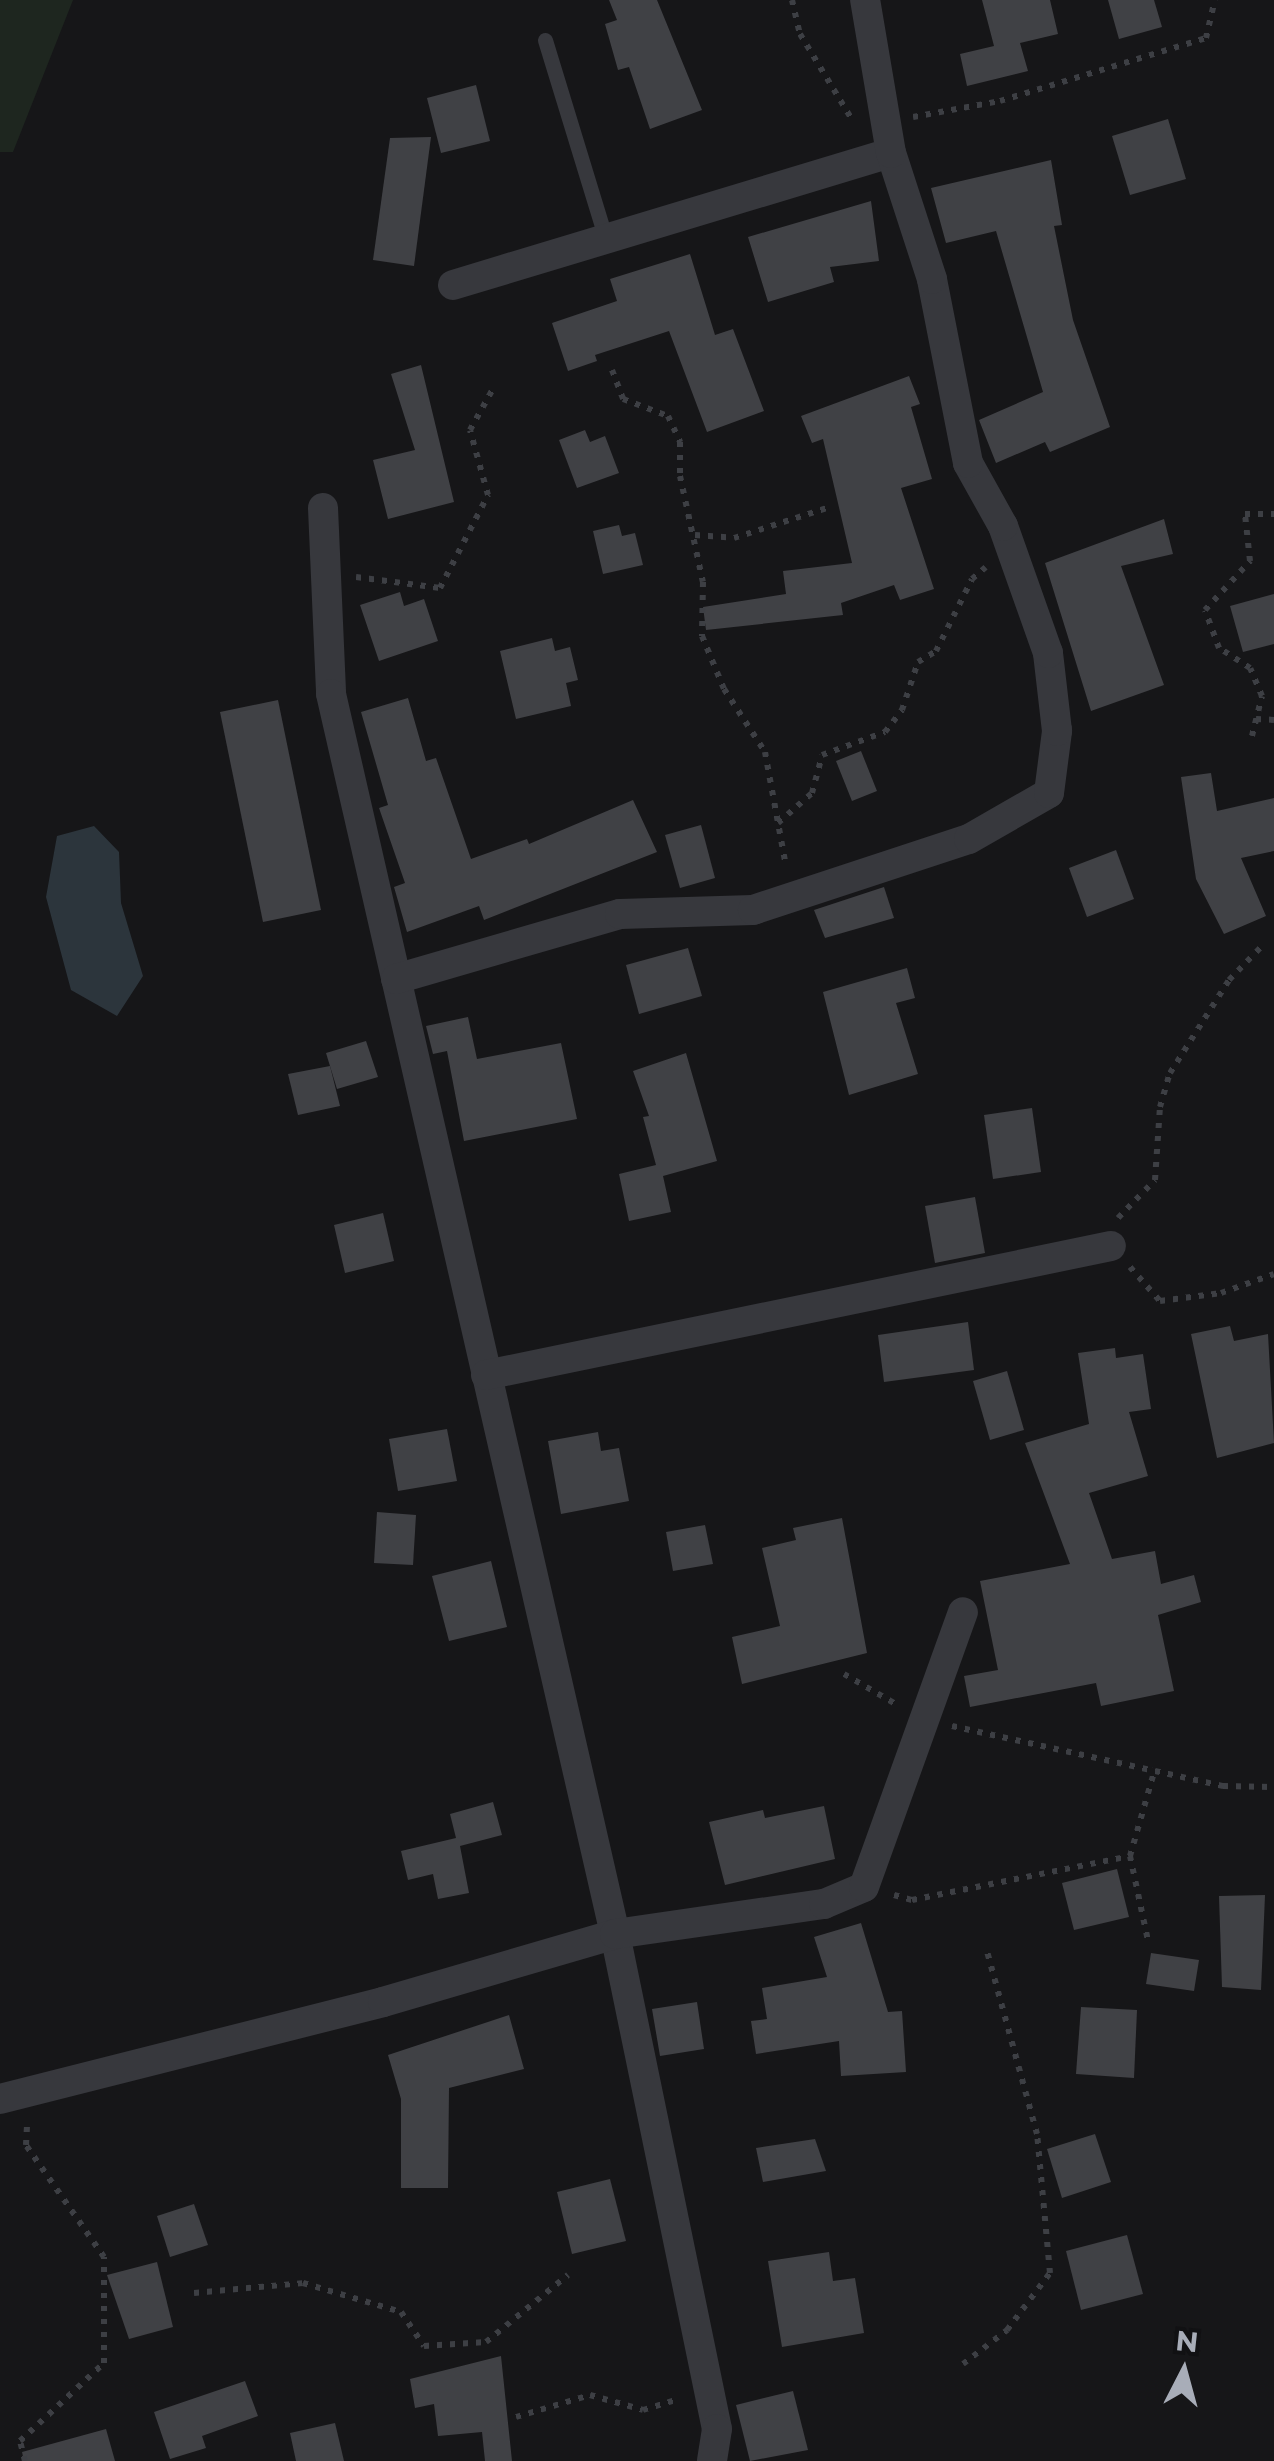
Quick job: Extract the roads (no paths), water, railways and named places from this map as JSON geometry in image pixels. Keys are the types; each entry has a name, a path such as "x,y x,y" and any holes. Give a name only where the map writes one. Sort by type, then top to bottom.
{"street":[{"path":"396,979 620,914 753,910 969,839 1049,793 1056,731 1048,654 1003,526 968,464 932,278 890,153 865,0"},
{"path":"453,286 890,153"},
{"path":"323,508 331,694 614,1934 717,2429 712,2461"},
{"path":"486,1375 1111,1246"},
{"path":"14,2096 614,1934 824,1904 864,1887 963,1612"}],"lane":[{"path":"546,40 606,239"}]}
